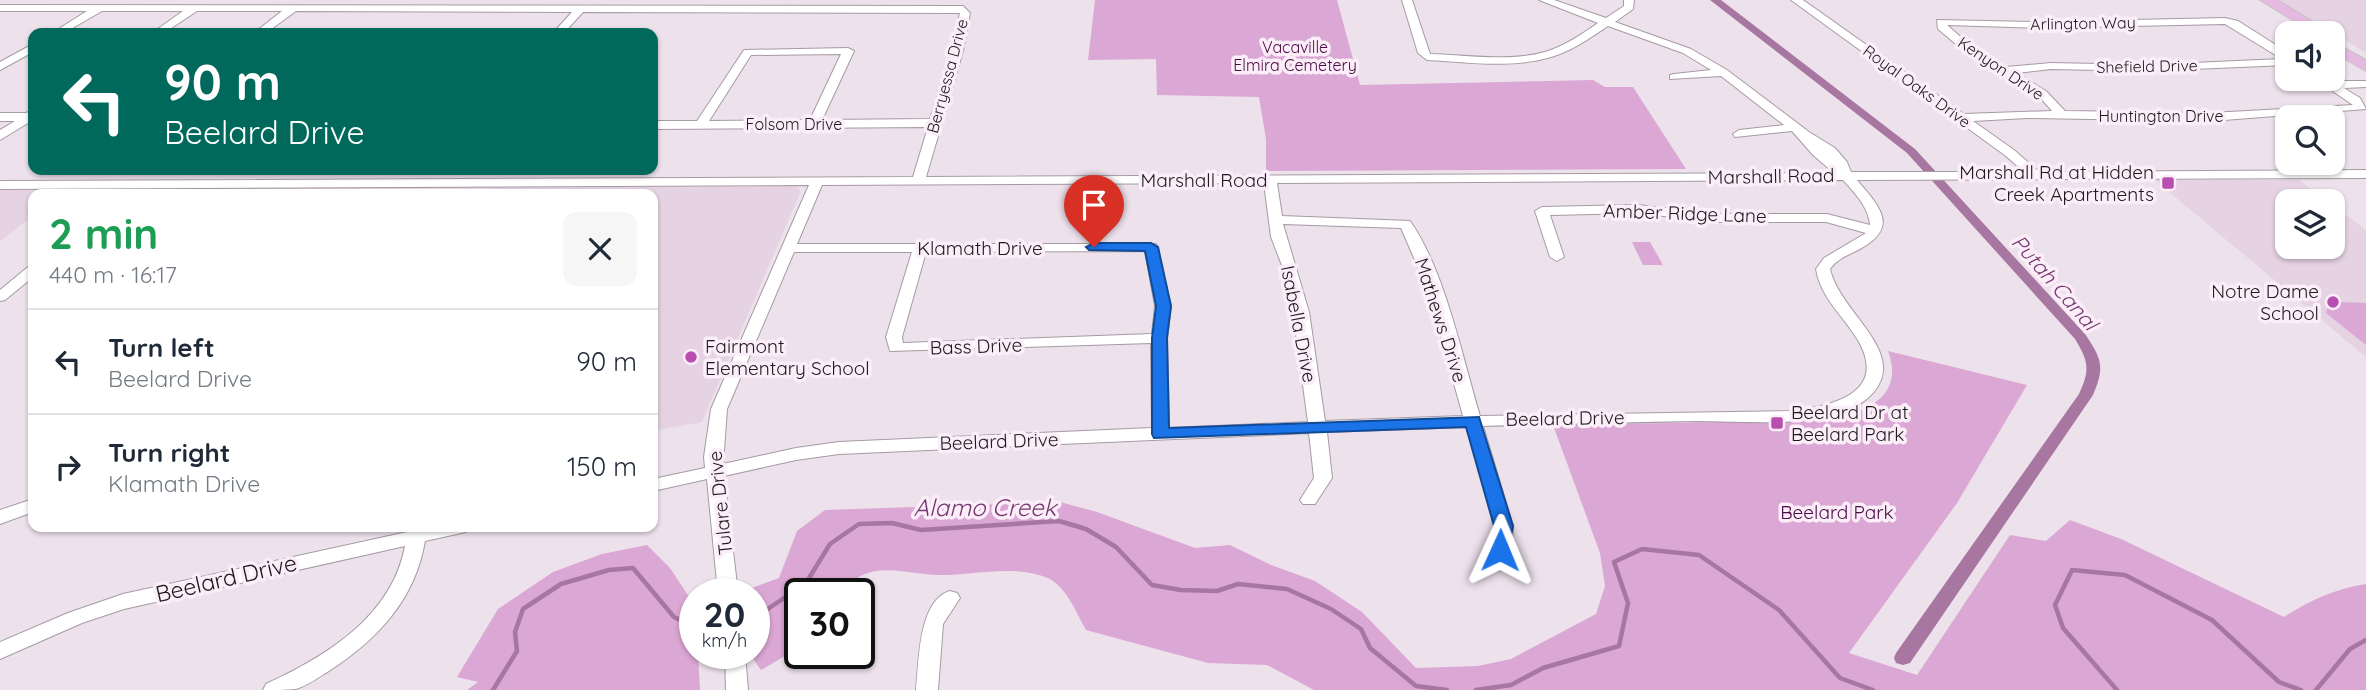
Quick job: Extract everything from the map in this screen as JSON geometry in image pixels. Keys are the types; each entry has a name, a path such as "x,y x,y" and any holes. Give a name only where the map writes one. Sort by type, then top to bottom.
{"main road":[{"path":"2256,0 2291,21"},
{"path":"2267,0 2303,21"},
{"path":"2345,45 2366,58"},
{"path":"2345,53 2366,66"}],"street":[{"path":"165,28 208,0"},
{"path":"1407,0 1427,57 1545,55 1561,49 1629,7 1629,0"},
{"path":"1544,0 1687,51 1723,72 1835,155 1845,167 1845,175 1874,209 1878,221 1875,231"},
{"name":"Royal Oaks Drive","path":"1796,0 2010,153 2035,175"},
{"name":"Berryessa Drive","path":"0,8 580,9 656,4 963,9 965,13 957,51 918,181"},
{"path":"65,28 100,7"},
{"path":"266,28 295,7"},
{"path":"563,28 580,9"},
{"name":"Arlington Way","path":"1941,22 2052,25 2225,21 2234,23 2275,51"},
{"name":"Kenyon Drive","path":"1941,22 1942,27 1967,48 2042,93 2062,115"},
{"path":"0,67 28,50"},
{"path":"701,124 748,52 848,51 814,124"},
{"name":"Shefield Drive","path":"2007,70 2051,66 2146,68 2275,60"},
{"path":"1674,77 1723,72"},
{"path":"2345,83 2366,84"},
{"name":"Huntington Drive","path":"1962,118 2008,114 2211,117 2361,108 2337,91"},
{"path":"0,117 28,116"},
{"path":"0,136 28,118"},
{"name":"Folsom Drive","path":"658,124 934,123"},
{"path":"1739,134 1800,131"},
{"name":"Marshall Road","path":"0,185 2366,174"},
{"path":"416,189 429,175"},
{"name":"Isabella Drive","path":"1270,180 1278,237 1290,268 1301,312 1317,427 1323,478 1309,500"},
{"name":"Tulare Drive","path":"726,578 715,471 714,431 719,409 817,181"},
{"path":"134,189 141,184"},
{"name":"Amber Ridge Lane","path":"1557,257 1542,211 1637,209 1718,218 1827,218 1875,231"},
{"name":"Mathews Drive","path":"1276,220 1405,224 1435,290 1472,421"},
{"name":"Beelard Drive","path":"658,484 796,454 839,448 1472,421 1801,415 1828,411 1847,404 1866,391 1876,366 1867,343 1828,288 1823,269 1830,259 1863,244 1875,231"},
{"name":"Klamath Drive","path":"789,248 1151,247 1163,306 1160,338 1161,434"},
{"name":"Bass Drive","path":"920,248 894,337 896,348 1160,338"},
{"path":"0,297 28,274"},
{"path":"1472,421 1504,526 1496,564"},
{"path":"0,517 28,507"},
{"name":"Beelard Drive","path":"0,650 75,618 123,602 435,532"},
{"path":"274,690 316,670 373,625 395,597 408,574 416,536"},
{"path":"927,690 933,623 950,598"},
{"path":"736,669 737,690"}],"shaded area":[{"path":"2275,0 2366,0 2366,53 2345,40 2345,21 2312,21"},
{"name":"Notre Dame School","path":"2155,180 2299,180 2311,189 2275,189 2275,259 2345,259 2345,214 2366,230 2366,357"},
{"name":"Fairmont Elementary School","path":"494,188 799,188 800,193 702,422 658,430 658,189"},
{"path":"0,190 28,190 28,220 0,241"}],"green space":[{"name":"Vacaville Elmira Cemetery","path":"1095,0 1337,0 1360,85 1593,80 1605,87 1633,87 1686,169 1266,171 1266,139 1259,97 1157,95 1156,59 1088,60"},
{"path":"1632,242 1650,242 1663,265 1643,265"},
{"path":"2329,303 2366,303 2366,345 2326,313"},
{"name":"Beelard Park","path":"1888,351 2027,385 1957,503 1849,653 1917,675 2010,535 2046,541 2070,520 2121,539 2284,617 2323,596 2366,584 2366,690 1314,690 1267,665 1208,663 1086,630 1070,601 1054,582 1035,574 1008,571 940,575 883,570 857,578 784,578 784,656 770,665 770,581 779,578 797,531 825,510 1060,502 1097,512 1195,548 1230,545 1271,565 1315,581 1362,612 1416,668 1478,666 1511,659 1596,614 1605,586 1600,553 1553,425 1835,420 1860,411 1881,398 1891,379 1892,366"},
{"path":"647,545 670,568 679,582 679,669 699,669 700,690 467,690 478,682 457,677 498,609 553,572 602,554"}],"waterway":[{"name":"Putah Canal","path":"1715,0 1911,151 2080,337 2093,359 2093,377 2086,395 1903,658"},
{"name":"Alamo Creek","path":"770,608 806,583 830,544 859,524 892,523 921,530 1059,521 1086,529 1116,547 1152,585 1181,590 1217,591 1238,584 1287,589 1331,609 1361,629 1370,648 1416,686 1447,690"},
{"name":"Alamo Creek","path":"1476,690 1511,685 1543,668 1619,646 1628,603 1614,562 1642,549 1699,555 1779,610 1840,678 1873,690"},
{"name":"Alamo Creek","path":"493,690 517,651 515,632 523,609 561,584 609,570 633,568 674,617 679,619"},
{"name":"Alamo Creek","path":"2117,690 2063,628 2055,605 2072,570 2125,575 2212,620 2279,682 2301,690"},
{"name":"Alamo Creek","path":"2316,690 2350,649 2366,640"}],"place":[{"name":"Marshall Rd at Hidden Creek Apartments","path":"2168,183"},
{"name":"Notre Dame School","path":"2333,302"},
{"name":"Fairmont Elementary School","path":"691,357"},
{"name":"Beelard Dr at Beelard Park","path":"1777,423"}],"route":[{"path":"1094,247 1151,247 1163,306 1160,338 1161,434 1472,421 1504,526 1500,550"}]}
